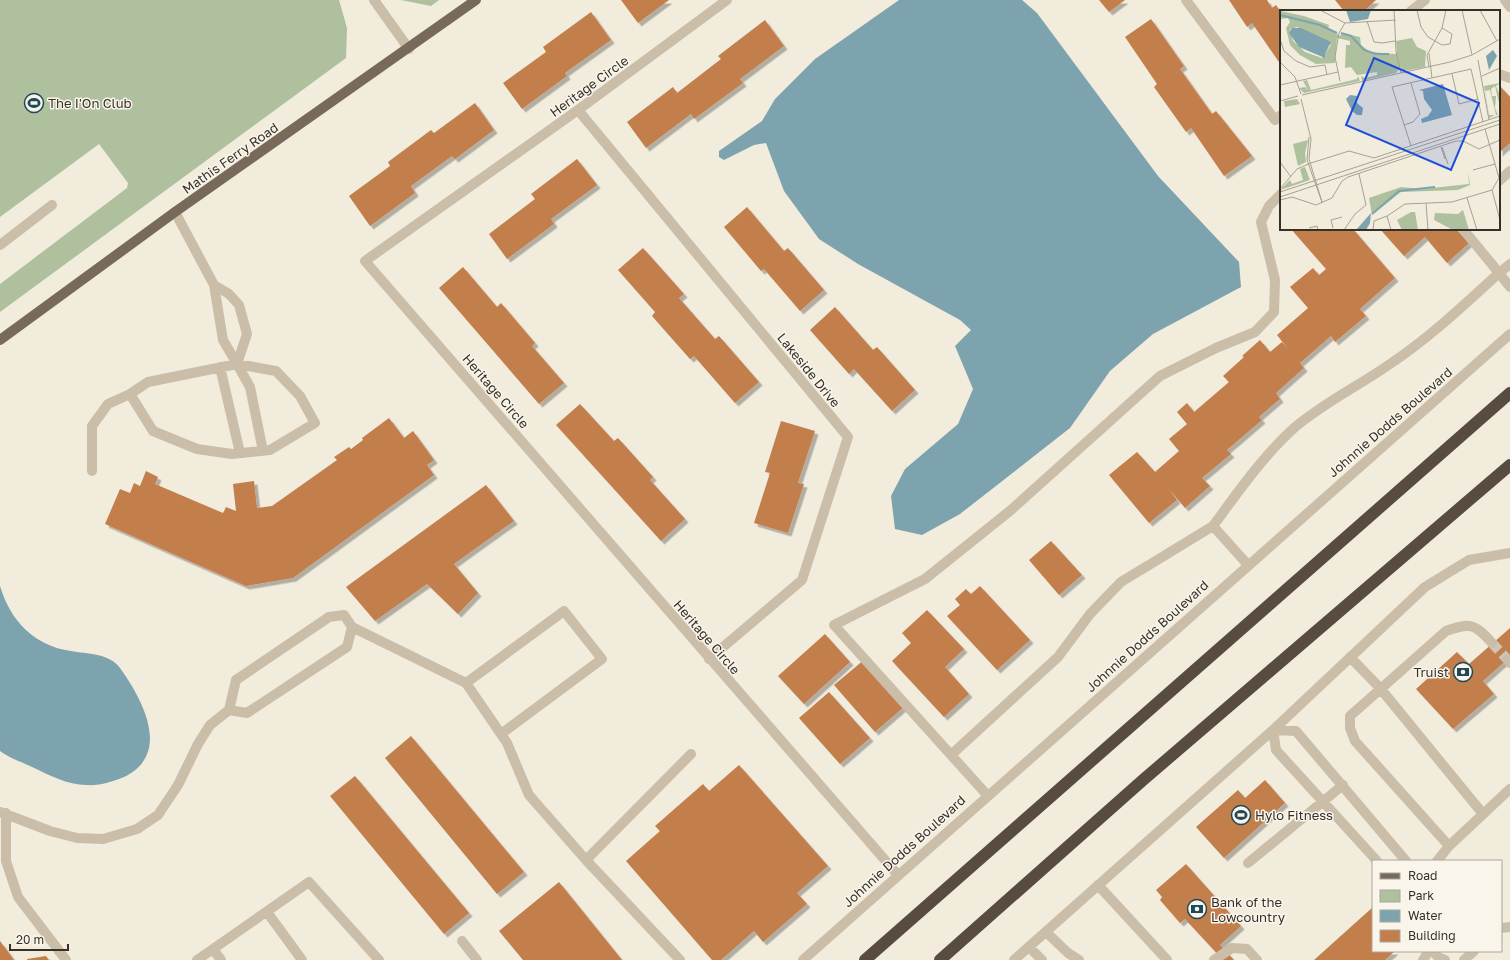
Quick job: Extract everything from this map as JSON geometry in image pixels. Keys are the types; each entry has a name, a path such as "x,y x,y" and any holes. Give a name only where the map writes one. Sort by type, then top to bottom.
{"highway":[{"path":"865,960 1510,393"},
{"path":"940,960 1143,780 1510,465"}],"main road":[{"name":"Mathis Ferry Road","path":"0,340 176,212 476,0"}],"street":[{"path":"374,0 408,49"},
{"name":"Heritage Circle","path":"727,0 578,110 366,261 709,659 898,875"},
{"path":"1186,0 1275,120 1280,116"},
{"path":"1412,10 1424,0"},
{"path":"1505,0 1510,7"},
{"path":"1500,74 1510,78"},
{"name":"Lakeside Drive","path":"578,110 848,438 802,580 709,659"},
{"path":"1500,180 1510,171"},
{"path":"988,796 952,754 834,625 925,579 1011,510 1160,376 1216,348 1255,332 1274,312 1275,280 1261,222 1269,206 1280,195"},
{"path":"0,245 52,205"},
{"path":"176,212 214,285 223,340 250,387 263,451"},
{"path":"1464,230 1510,287"},
{"path":"952,754 1058,657 1090,614 1121,582 1213,526 1248,478 1293,429 1325,404 1389,365 1427,337 1510,264"},
{"path":"214,285 229,294 239,305 247,334 237,364"},
{"name":"Johnnie Dodds Boulevard","path":"803,960 1510,334"},
{"path":"92,471 92,426 108,404 130,394 148,382 237,364 276,371 300,396 315,423 270,450 232,454 197,449 153,431 130,394"},
{"path":"220,367 240,453"},
{"path":"1213,526 1248,565"},
{"path":"1014,960 1273,730 1425,586 1469,560 1510,552"},
{"path":"466,683 564,611 602,659 501,734"},
{"path":"66,960 18,897 6,860 3,812 50,831 77,838 103,839 137,829 158,815 178,785 198,744 210,725 229,710 236,680 329,617 344,615 352,627 466,683 507,744 529,795 586,860 680,960"},
{"path":"1449,846 1355,741 1350,728 1350,716 1446,631 1462,625 1478,628 1492,643"},
{"path":"229,710 247,713 348,647 352,627"},
{"path":"1350,657 1380,688 1483,814"},
{"path":"1273,730 1296,731 1405,860"},
{"path":"1273,730 1276,750 1376,860"},
{"path":"586,860 691,754"},
{"path":"1248,863 1343,785"},
{"path":"1438,860 1449,846 1510,789"},
{"path":"197,960 309,882 379,960"},
{"path":"1098,885 1167,960"},
{"path":"266,912 302,960"},
{"path":"1046,932 1068,953 1079,960"},
{"path":"462,941 477,960"},
{"path":"1029,947 1042,960"},
{"path":"1214,960 1232,948 1247,950 1257,960"},
{"path":"213,949 221,960"},
{"path":"1434,952 1438,957 1445,960"},
{"path":"1464,960 1473,952"}],"green space":[{"path":"0,0 339,0 347,28 346,58 0,312 0,284 127,188 128,183 99,144 0,217"},
{"path":"401,0 439,0 431,6"}],"water":[{"path":"899,0 1022,0 1037,13 1158,176 1239,262 1241,287 1153,334 1110,371 1070,428 960,514 922,535 895,529 891,496 905,469 958,424 973,389 955,346 971,330 960,320 858,264 819,239 784,191 766,143 754,145 724,160 719,157 719,151 762,121 775,99 815,59"},
{"path":"0,586 10,610 25,629 35,637 46,644 58,648 97,655 110,659 120,668 137,695 149,726 150,741 147,755 139,767 124,777 110,782 96,785 79,785 52,776 11,758 0,751"}],"building":[{"path":"621,0 669,0 638,23"},
{"path":"1099,0 1125,0 1109,12"},
{"path":"1229,0 1267,0 1272,8 1276,5 1280,11 1280,64 1252,23 1247,27"},
{"path":"1335,0 1376,0 1365,10 1343,10"},
{"path":"591,12 611,40 565,73 567,76 522,109 503,83 546,52 543,47"},
{"path":"1151,19 1184,66 1180,69 1212,114 1216,111 1252,156 1224,176 1191,128 1186,132 1154,87 1157,84 1125,37"},
{"path":"765,20 784,46 740,79 743,83 694,119 691,114 646,148 627,122 673,87 677,93 721,59 718,56"},
{"path":"1500,86 1510,97 1510,143 1500,152"},
{"path":"475,103 494,130 455,159 452,156 411,186 415,193 370,226 349,196 390,166 388,162 431,130 434,133"},
{"path":"577,159 597,185 551,219 554,224 507,259 489,234 535,199 531,194"},
{"path":"747,207 784,251 788,248 824,290 800,311 764,269 761,271 724,227"},
{"path":"1292,230 1354,230 1395,278 1360,309 1366,316 1335,342 1331,336 1300,363 1304,368 1276,393 1280,399 1259,417 1262,420 1227,450 1231,454 1202,478 1210,486 1185,508 1168,488 1177,500 1149,523 1109,475 1137,452 1155,472 1179,451 1169,439 1187,424 1177,412 1187,403 1194,412 1229,382 1223,376 1260,340 1270,352 1282,342 1289,350 1277,335 1308,308 1290,287 1313,268 1319,275 1326,269"},
{"path":"1381,230 1457,230 1469,243 1447,263 1425,237 1404,256"},
{"path":"643,248 684,294 679,298 715,339 719,336 759,382 735,403 694,356 690,359 652,316 655,312 618,270"},
{"path":"463,267 497,307 501,303 535,343 532,346 564,383 539,404 439,288"},
{"path":"835,307 873,350 877,347 915,390 892,411 854,369 849,374 810,330"},
{"path":"580,404 614,441 618,438 653,477 650,480 685,519 661,541 556,425"},
{"path":"389,418 404,438 413,431 434,460 427,465 434,475 293,578 246,586 105,524 120,489 130,493 134,483 140,486 146,471 158,477 155,484 223,513 226,507 236,511 233,484 254,481 257,508 272,506 337,460 334,457 349,447 351,449 363,440 362,438"},
{"path":"781,421 815,431 798,483 804,484 788,533 754,523 770,473 765,472"},
{"path":"486,485 514,521 454,564 478,593 458,614 427,584 375,621 346,587"},
{"path":"1051,541 1082,575 1059,595 1029,560"},
{"path":"980,586 1030,640 997,670 947,616 960,605 955,599 966,589 971,594"},
{"path":"927,610 964,649 945,667 969,694 944,717 892,661 911,643 902,633"},
{"name":"Truist","path":"1510,628 1510,657 1483,681 1494,694 1453,729 1416,689 1457,652 1469,664"},
{"path":"825,634 850,662 804,704 778,676"},
{"path":"865,659 905,706 875,732 834,685"},
{"path":"829,692 870,738 840,764 799,718"},
{"path":"411,736 524,872 497,894 385,758"},
{"path":"739,765 828,866 797,893 807,904 763,942 754,931 721,960 712,960 626,861 660,831 655,826 703,784 709,791"},
{"path":"355,776 469,913 444,934 330,796"},
{"name":"Hylo Fitness","path":"1265,780 1285,803 1224,858 1196,827 1238,790 1245,798"},
{"name":"Bank of the Lowcountry","path":"1186,864 1241,926 1220,945 1234,960 1223,960 1185,919 1180,923 1160,900 1162,897 1156,890"},
{"path":"559,882 622,960 523,960 499,931"},
{"path":"1372,908 1372,952 1394,952 1385,960 1314,960"},
{"path":"0,941 14,960 0,960"},
{"path":"46,956 49,960 27,960 27,959"}],"tunnel":[{"path":"1492,643 1507,659"}],"place":[{"name":"The I'On Club","path":"34,103"},
{"name":"Truist","path":"1463,672"},
{"name":"Hylo Fitness","path":"1241,815"},
{"name":"Bank of the Lowcountry","path":"1197,909"}]}
